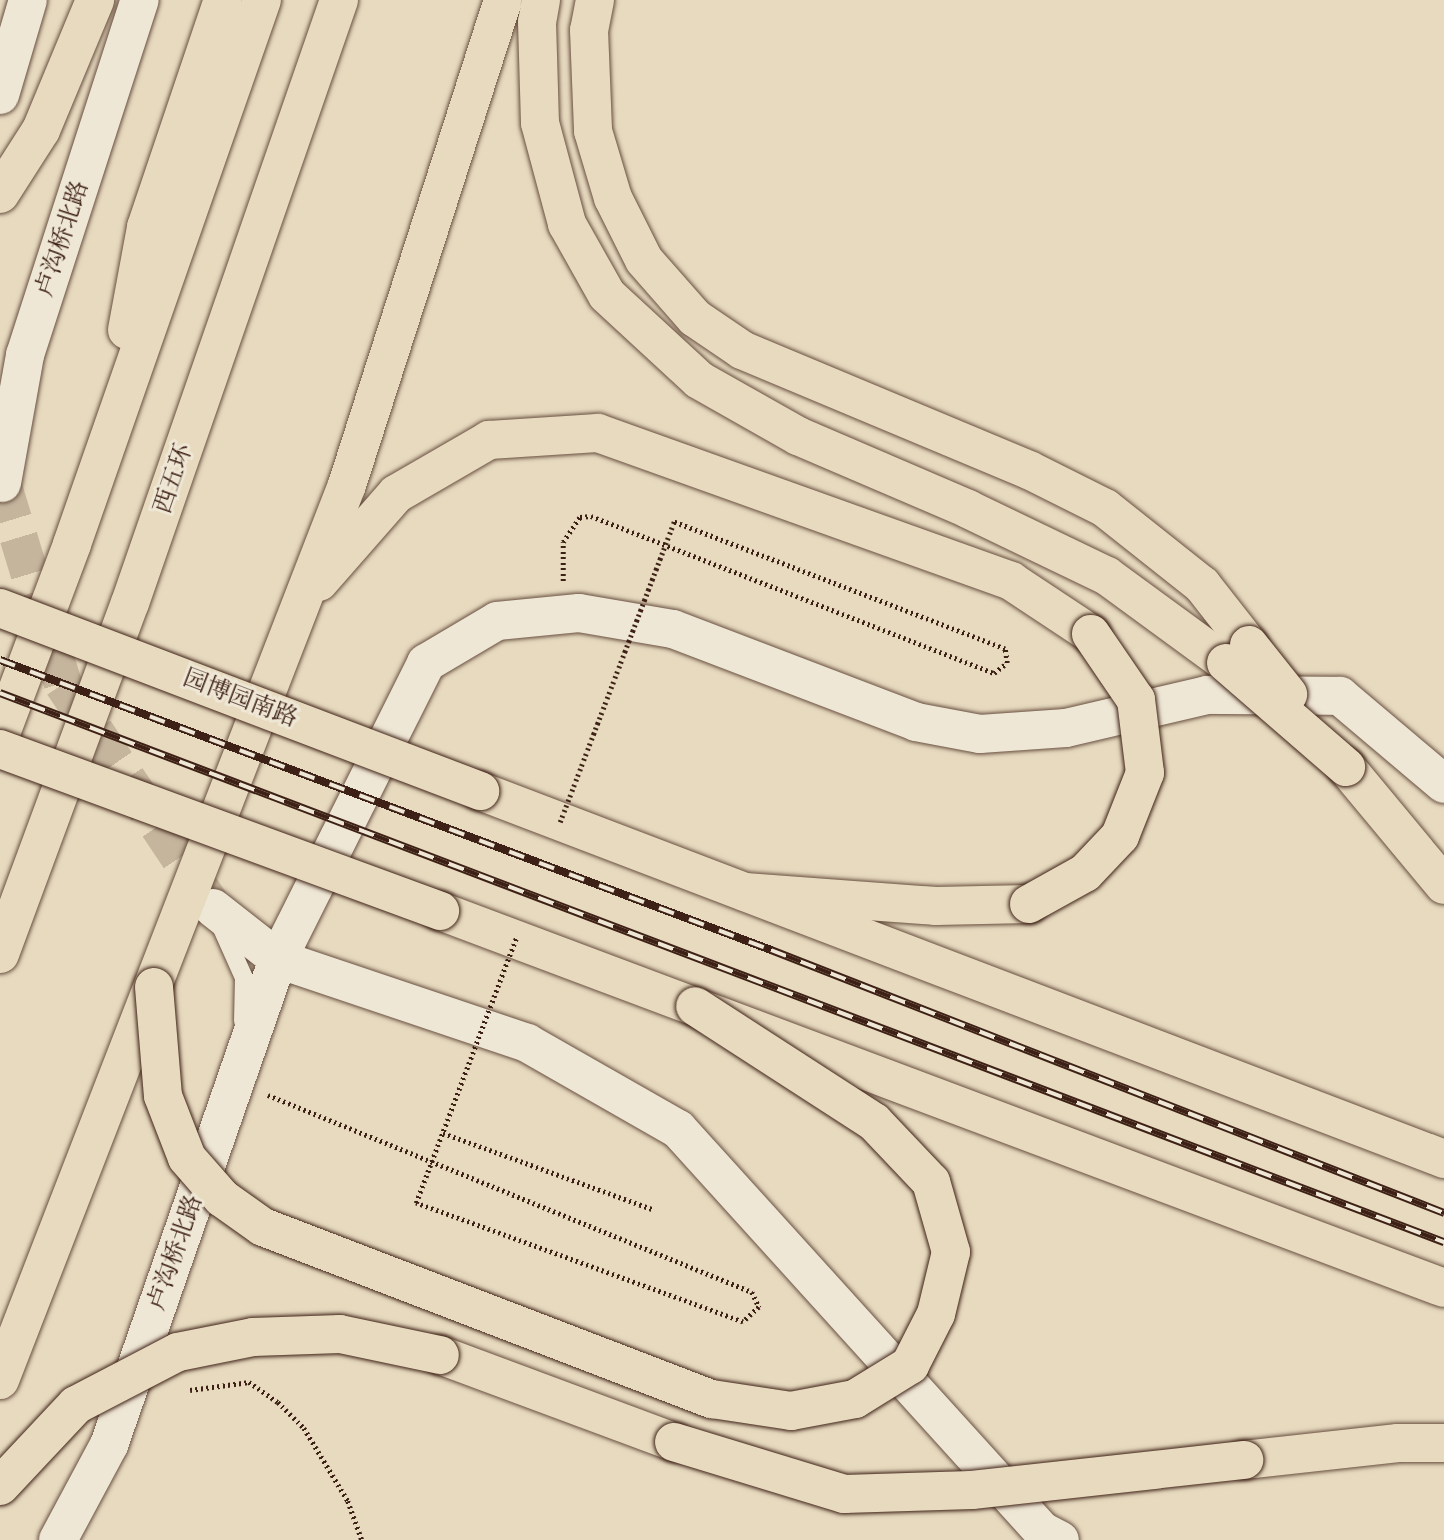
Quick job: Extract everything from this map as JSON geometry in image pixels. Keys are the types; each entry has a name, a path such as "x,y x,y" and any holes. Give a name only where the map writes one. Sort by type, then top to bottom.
{"main road":[{"path":"0,194 41,130 95,0"},
{"path":"106,446 146,227 223,0"},
{"path":"0,736 106,446 262,0"},
{"name":"西五环","path":"0,954 130,603 340,0"},
{"path":"0,1380 347,485 503,0"},
{"path":"541,0 537,22 540,123 567,224 607,295 699,380 798,436 968,509 1107,576 1238,654 1346,767 1444,885"},
{"path":"595,0 589,30 593,131 613,198 645,260 695,318 741,350 1030,470 1105,508 1202,586 1238,654"},
{"path":"302,602 396,494 489,440 598,433 1012,581 1091,634 1136,700 1145,774 1120,836 1085,873 1029,904 936,906 745,892"},
{"name":"园博园南路","path":"0,608 1444,1159"},
{"path":"0,749 516,938 1444,1288"},
{"path":"154,988 163,1097 187,1157 222,1198 264,1227 712,1399 791,1411 855,1399 910,1365 936,1314 951,1252 931,1182 874,1122 695,1006"},
{"path":"0,1486 76,1405 178,1352 253,1337 341,1334 440,1355 674,1442 844,1494 972,1490 1398,1443 1444,1443"}],"street":[{"path":"0,95 28,0"},
{"name":"卢沟桥北路","path":"2,483 25,355 140,0"},
{"name":"卢沟桥北路","path":"58,1540 109,1445 278,959 426,663 497,621 569,614 673,629 916,722 980,734 1066,728 1207,695 1340,696 1444,784"},
{"path":"213,908 278,959 527,1043 678,1129 1042,1531 1060,1540"}],"lane":[{"path":"213,908 244,978 239,1069"}],"path":[{"path":"560,822 674,522 1005,649 1007,663 994,673 591,516 580,517 563,542 569,614"},
{"path":"239,1069 294,1107 752,1292 759,1307 743,1321 416,1203 443,1133 516,938"},
{"path":"443,1133 654,1210"},
{"path":"179,1392 249,1382 278,1402 304,1428 348,1501 362,1540"}],"tunnel":[{"path":"2,483 63,684 210,903"}],"railway":[{"path":"0,660 771,950 1444,1213"},
{"path":"0,693 1444,1242"}]}
